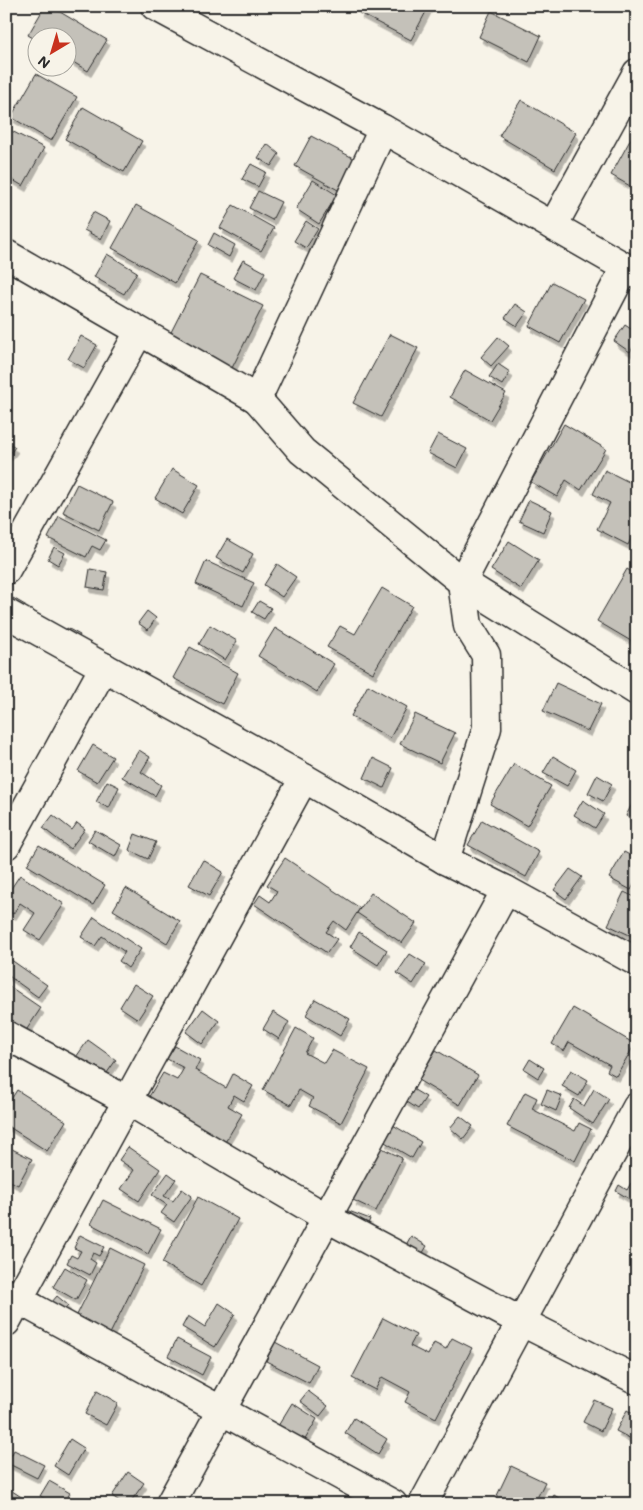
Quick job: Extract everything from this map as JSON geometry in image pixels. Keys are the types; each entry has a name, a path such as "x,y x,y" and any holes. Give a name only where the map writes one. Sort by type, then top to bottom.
{"street":[{"path":"155,6 383,129 631,271 462,582 468,626 486,655 488,728 446,860"},
{"path":"553,226 637,73"},
{"path":"256,399 383,129"},
{"path":"6,254 256,399 302,451 462,582 637,691"},
{"path":"6,570 139,332"},
{"path":"6,614 304,778 446,860 506,890 637,962"},
{"path":"6,845 104,667"},
{"path":"304,778 128,1101 10,1305 221,1410 393,1504"},
{"path":"170,1504 506,890"},
{"path":"6,1034 128,1101 327,1218 522,1322 637,1380"},
{"path":"423,1504 637,1106"}],"building":[{"path":"45,6 50,6 107,40 88,71 78,65 78,28 32,28"},
{"path":"362,6 429,6 411,40 359,13"},
{"path":"491,11 541,36 529,62 479,37"},
{"path":"34,78 43,78 77,97 51,141 11,117"},
{"path":"521,100 576,133 555,169 499,136"},
{"path":"83,107 142,141 124,172 65,139"},
{"path":"6,128 44,148 23,186 6,176"},
{"path":"634,133 637,135 637,190 611,175"},
{"path":"311,136 355,159 338,190 295,166"},
{"path":"267,144 279,154 271,166 258,158"},
{"path":"251,164 266,172 258,187 242,179"},
{"path":"313,180 337,195 319,224 296,209"},
{"path":"258,191 281,202 272,220 249,208"},
{"path":"136,205 199,240 175,283 112,248"},
{"path":"233,205 274,228 261,251 220,228"},
{"path":"93,212 110,221 101,239 84,230"},
{"path":"306,221 318,229 306,248 294,241"},
{"path":"214,233 235,245 229,257 208,245"},
{"path":"107,254 137,272 124,294 94,277"},
{"path":"243,260 265,272 256,290 233,278"},
{"path":"200,275 263,306 229,374 166,342"},
{"path":"552,282 584,299 560,343 529,326"},
{"path":"515,304 527,312 517,326 505,318"},
{"path":"625,325 637,333 637,341 630,352 614,341"},
{"path":"390,334 418,348 381,417 353,403"},
{"path":"81,336 97,345 84,368 68,359"},
{"path":"498,337 509,346 491,366 481,357"},
{"path":"498,364 510,372 502,385 489,377"},
{"path":"465,370 506,393 490,420 450,397"},
{"path":"564,424 606,449 581,490 566,480 557,497 531,482"},
{"path":"438,434 467,449 457,468 428,453"},
{"path":"6,441 15,447 9,455 6,454"},
{"path":"172,469 199,485 182,514 155,498"},
{"path":"605,470 637,486 637,527 628,545 597,529 610,503 593,494"},
{"path":"77,484 113,502 99,530 63,512"},
{"path":"529,500 552,511 543,532 519,521"},
{"path":"59,516 106,540 100,550 92,546 86,557 48,538"},
{"path":"227,539 253,554 243,573 216,558"},
{"path":"509,541 539,560 521,589 491,570"},
{"path":"54,547 65,553 58,565 48,559"},
{"path":"206,561 254,583 243,606 196,584"},
{"path":"277,564 296,577 282,597 264,585"},
{"path":"90,569 107,572 104,590 87,587"},
{"path":"627,569 637,575 636,644 597,621"},
{"path":"382,588 412,606 373,673 327,647 340,626 355,634"},
{"path":"13,598 25,605 20,614 8,607"},
{"path":"259,601 271,608 264,619 252,612"},
{"path":"147,611 156,618 148,630 138,623"},
{"path":"210,625 237,641 225,660 199,644"},
{"path":"67,628 80,635 74,647 61,640"},
{"path":"275,628 334,664 317,692 258,656"},
{"path":"190,647 238,673 222,704 173,678"},
{"path":"556,683 601,704 588,731 543,711"},
{"path":"368,685 407,707 390,738 351,716"},
{"path":"415,714 455,733 440,763 400,744"},
{"path":"93,745 113,757 97,782 78,771"},
{"path":"139,750 150,757 141,772 161,785 155,796 122,777"},
{"path":"553,756 576,770 567,786 543,773"},
{"path":"373,758 393,768 384,788 364,778"},
{"path":"514,764 551,786 527,826 490,804"},
{"path":"597,775 612,784 603,801 588,793"},
{"path":"107,781 119,787 109,808 96,802"},
{"path":"637,794 637,822 626,816"},
{"path":"583,800 604,814 595,828 574,815"},
{"path":"53,815 72,830 77,823 85,829 70,849 43,828"},
{"path":"482,820 539,852 526,877 468,845"},
{"path":"95,830 121,845 115,857 88,841"},
{"path":"135,834 156,842 148,859 129,850"},
{"path":"39,845 105,885 93,905 27,865"},
{"path":"624,852 637,859 637,879 631,890 609,878"},
{"path":"285,858 360,908 346,930 334,921 326,932 337,939 327,953 254,904 260,895 270,902 277,891 267,885"},
{"path":"203,860 223,872 209,896 189,885"},
{"path":"570,869 582,877 566,899 554,890"},
{"path":"20,875 64,904 40,940 24,930 35,913 20,903 13,914 6,909 6,896"},
{"path":"126,888 180,921 167,943 113,910"},
{"path":"624,892 637,898 636,938 608,925"},
{"path":"371,893 416,923 402,943 357,913"},
{"path":"94,917 141,949 128,968 119,961 125,952 102,936 95,946 81,937"},
{"path":"359,932 387,950 378,965 350,947"},
{"path":"410,954 426,964 413,984 397,973"},
{"path":"7,957 47,985 38,997 6,974"},
{"path":"6,984 41,1008 21,1038 6,1028"},
{"path":"134,984 153,996 138,1019 120,1007"},
{"path":"315,999 350,1019 340,1036 306,1015"},
{"path":"573,1008 635,1044 616,1076 607,1071 610,1065 569,1042 564,1051 552,1044"},
{"path":"203,1009 219,1021 202,1044 186,1032"},
{"path":"273,1012 289,1022 279,1039 263,1029"},
{"path":"296,1028 313,1038 305,1053 324,1063 332,1050 369,1069 341,1123 309,1106 313,1098 299,1090 291,1105 263,1090"},
{"path":"88,1040 116,1060 102,1080 74,1060"},
{"path":"175,1046 200,1060 195,1070 226,1088 233,1074 253,1086 244,1101 234,1095 228,1106 242,1114 224,1144 147,1100 163,1073 177,1080 184,1068 167,1059"},
{"path":"436,1050 478,1075 460,1105 418,1080"},
{"path":"530,1059 544,1068 538,1078 524,1069"},
{"path":"571,1070 588,1080 579,1096 562,1086"},
{"path":"411,1088 426,1097 418,1109 404,1100"},
{"path":"594,1089 609,1099 593,1124 569,1108 574,1099 584,1106"},
{"path":"17,1090 66,1121 47,1151 6,1125 6,1107"},
{"path":"547,1090 562,1096 556,1111 541,1104"},
{"path":"525,1092 537,1098 532,1109 575,1131 579,1123 591,1129 575,1161 507,1126"},
{"path":"460,1116 473,1126 463,1139 450,1128"},
{"path":"393,1125 421,1142 412,1158 383,1141"},
{"path":"6,1146 32,1159 18,1185 6,1179"},
{"path":"128,1147 160,1169 139,1201 121,1189 134,1170 119,1160"},
{"path":"380,1147 402,1158 376,1211 353,1200"},
{"path":"168,1173 176,1179 164,1196 173,1201 182,1189 192,1196 174,1222 161,1213 167,1205 152,1195"},
{"path":"631,1183 637,1186 637,1194 633,1201 616,1191 619,1185 627,1190"},
{"path":"198,1197 238,1219 201,1286 162,1263"},
{"path":"103,1200 161,1229 148,1254 91,1224"},
{"path":"346,1210 370,1219 365,1232 341,1222"},
{"path":"80,1235 104,1247 99,1256 93,1253 90,1259 96,1263 90,1275 67,1263 71,1255 77,1258 81,1251 74,1248"},
{"path":"411,1236 427,1246 418,1261 402,1252"},
{"path":"110,1248 144,1265 109,1336 75,1319"},
{"path":"65,1267 87,1280 76,1300 53,1287"},
{"path":"40,1294 51,1303 57,1296 68,1305 58,1317 36,1300"},
{"path":"219,1303 235,1314 215,1347 182,1327 188,1316 205,1327"},
{"path":"383,1318 416,1335 410,1346 428,1355 434,1343 446,1349 452,1338 472,1348 436,1418 405,1402 410,1392 382,1377 375,1390 352,1378"},
{"path":"177,1339 211,1357 202,1375 168,1356"},
{"path":"275,1342 318,1365 309,1383 266,1361"},
{"path":"97,1391 118,1403 106,1425 85,1414"},
{"path":"308,1391 328,1406 320,1416 300,1401"},
{"path":"594,1400 612,1408 601,1431 583,1422"},
{"path":"292,1403 317,1419 303,1443 278,1426"},
{"path":"627,1410 637,1416 637,1442 616,1431"},
{"path":"354,1418 387,1439 378,1454 345,1433"},
{"path":"70,1439 84,1448 68,1475 54,1466"},
{"path":"14,1450 44,1465 37,1478 7,1463"},
{"path":"511,1466 545,1482 534,1504 523,1504 512,1498 510,1504 493,1504"},
{"path":"128,1472 144,1483 129,1504 124,1504 112,1496"},
{"path":"49,1481 70,1493 64,1504 54,1504 40,1496"},
{"path":"9,1489 26,1500 24,1504 6,1504 6,1494"},
{"path":"554,1495 568,1504 549,1504"}]}
